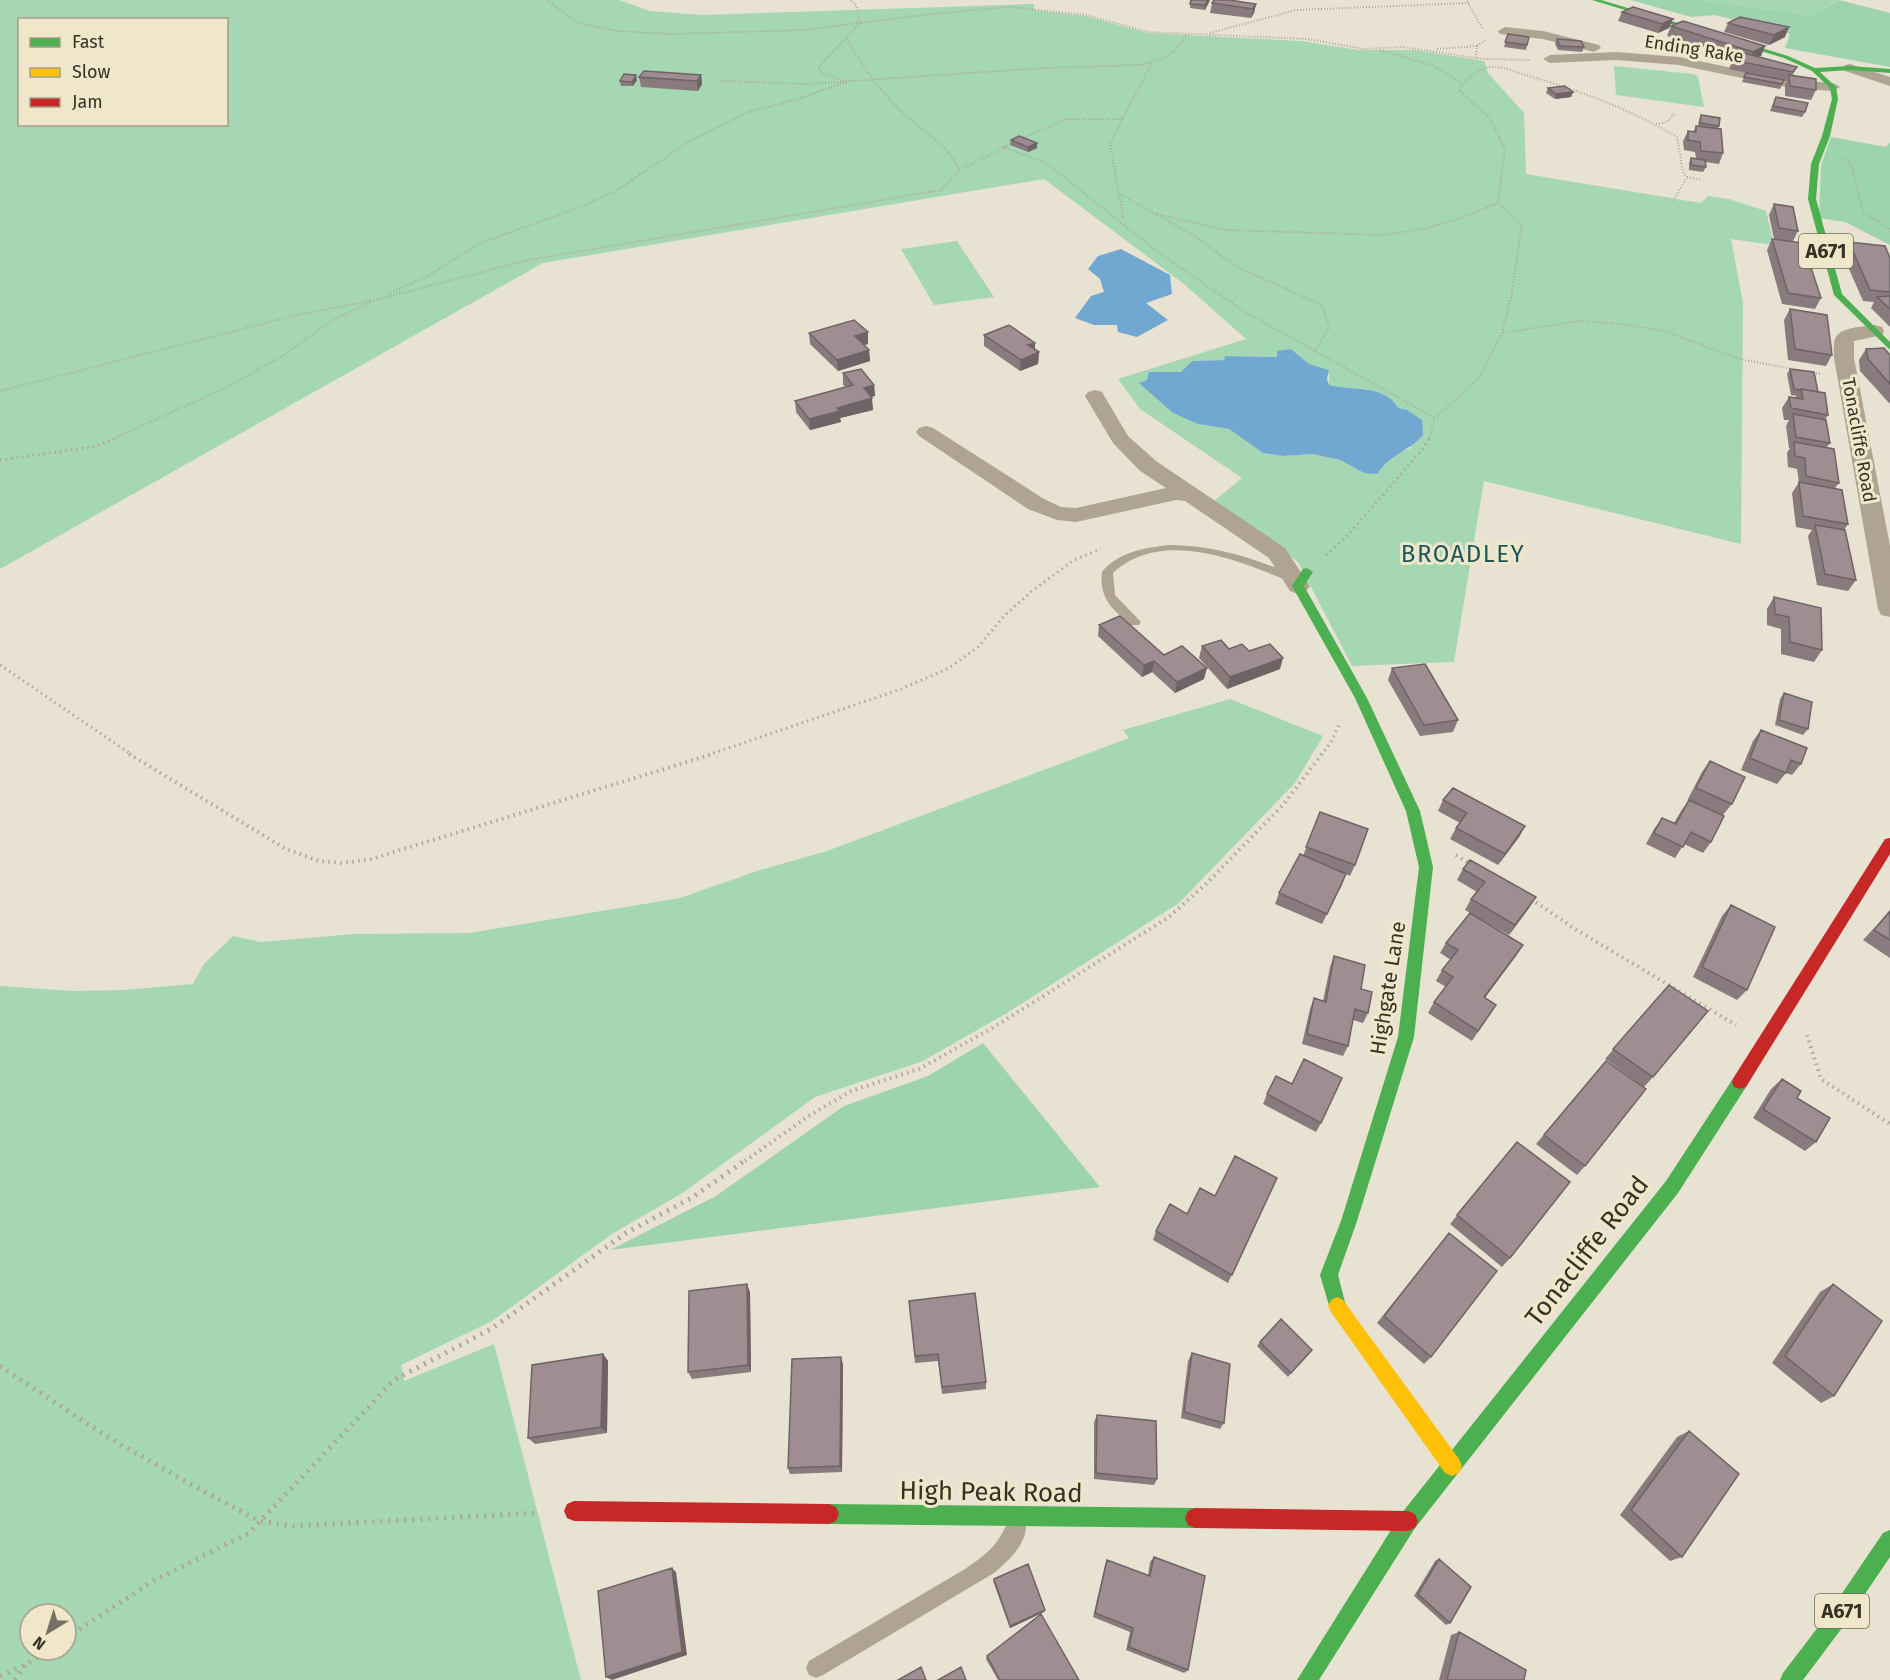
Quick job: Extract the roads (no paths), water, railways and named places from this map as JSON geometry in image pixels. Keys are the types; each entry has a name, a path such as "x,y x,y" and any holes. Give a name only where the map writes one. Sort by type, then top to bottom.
{"street":[{"path":"1594,0 1786,57 1814,70 1833,87"},
{"path":"1505,31 1543,35 1614,51 1621,57"},
{"name":"Ending Rake","path":"1550,59 1621,57 1680,61 1791,84 1833,87"},
{"path":"1814,70 1850,68 1890,71"},
{"path":"1850,68 1890,82"},
{"name":"A671","path":"1833,87 1835,99 1826,136 1815,164 1812,199 1838,295 1883,339"},
{"name":"Tonacliffe Road","path":"1883,339 1851,334 1844,339 1847,378 1890,609"},
{"path":"1095,396 1120,439 1149,466 1277,553 1300,579"},
{"path":"926,432 1036,504 1057,513 1076,515 1176,493 1192,496"},
{"name":"Highgate Lane","path":"1300,579 1361,698 1413,811 1426,867 1406,1037 1349,1221 1329,1275 1335,1303 1452,1466"},
{"name":"Tonacliffe Road","path":"1307,1680 1408,1521 1672,1187 1890,843"},
{"name":"High Peak Road","path":"574,1511 1408,1521"},
{"name":"A671","path":"1790,1680 1835,1621 1890,1540"}],"lane":[{"path":"1135,622 1112,603 1105,586 1108,572 1125,558 1156,550 1184,548 1210,550 1252,561 1300,579"},
{"path":"816,1668 997,1559 1010,1544 1016,1531 1018,1516"}],"water":[{"path":"1121,249 1170,275 1172,294 1146,303 1168,320 1137,337 1118,332 1117,325 1094,325 1075,318 1091,296 1104,292 1100,279 1088,269 1098,256"},
{"path":"1291,349 1309,364 1329,370 1327,379 1329,385 1385,395 1398,408 1407,410 1422,420 1423,435 1382,467 1377,474 1364,473 1340,460 1313,454 1284,456 1263,453 1229,429 1198,424 1173,413 1139,383 1147,380 1149,372 1181,372 1192,361 1224,360 1225,356 1277,357 1277,351"}],"district":[{"name":"BROADLEY","path":"1463,554"}]}
